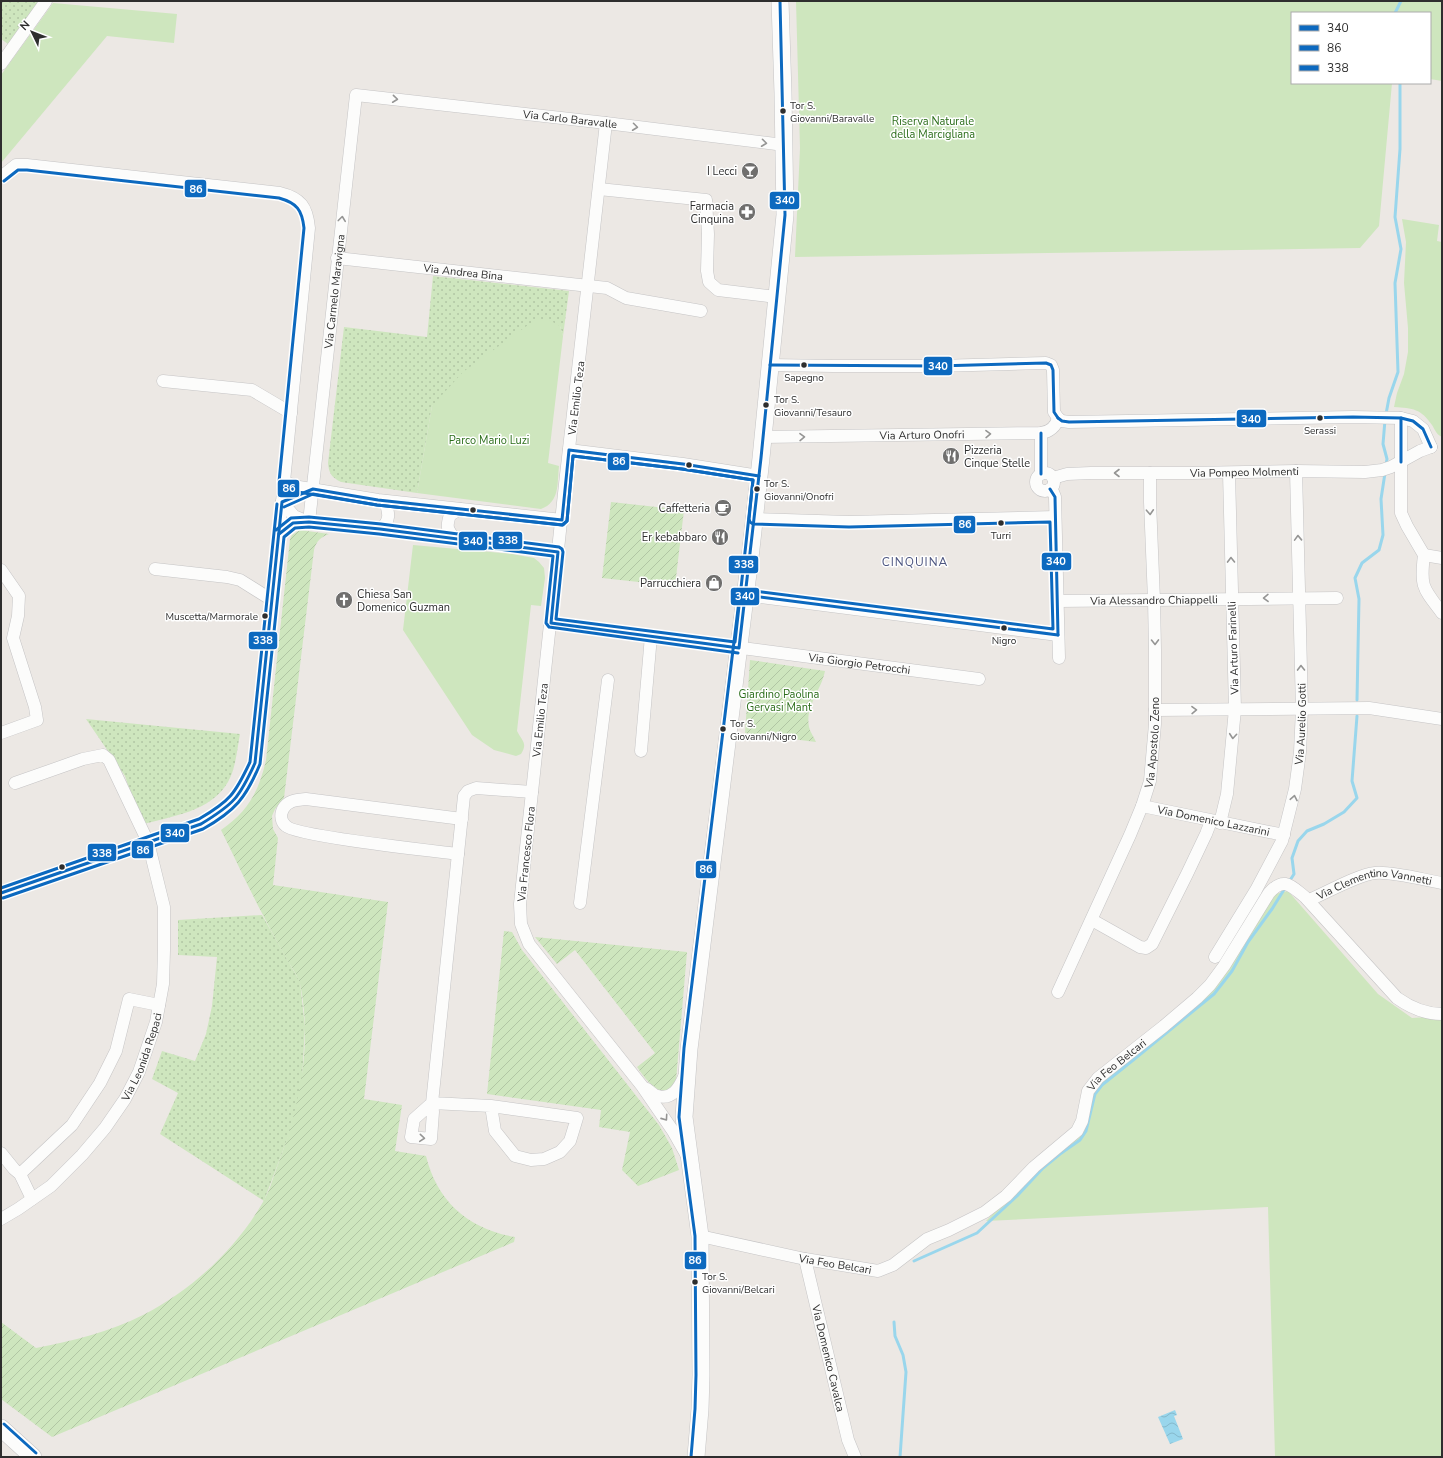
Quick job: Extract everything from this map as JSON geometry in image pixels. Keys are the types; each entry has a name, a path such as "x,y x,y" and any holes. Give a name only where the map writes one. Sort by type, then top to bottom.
{"street":[{"path":"2,61 46,1"},
{"path":"696,1457 701,1389 700,1236 684,1118 687,1071 759,476 785,215 780,1"},
{"name":"Via Carlo Baravalle","path":"356,95 784,145"},
{"name":"Via Carmelo Maravigna","path":"309,522 356,95"},
{"name":"Via Emilio Teza","path":"532,792 606,123"},
{"path":"1,177 16,165 27,165 280,193 292,196 302,205 308,215 308,228 272,600 254,763 246,782 238,796 226,809 201,824 1,893"},
{"path":"599,189 706,200 708,234 707,271 709,282 718,290 776,297"},
{"name":"Via Andrea Bina","path":"337,258 607,288 626,298 701,311"},
{"path":"770,365 937,366 1046,362 1051,365 1053,370 1054,412 1058,418 1069,422 1396,418 1413,421 1423,429 1436,447"},
{"path":"163,381 252,390 290,413"},
{"path":"1058,418 1056,424 1051,429 1041,433 1041,474 1036,480 1037,486 1041,490 1051,484 1055,497 1058,658"},
{"path":"1396,418 1401,462 1401,513 1424,555 1422,582 1425,590 1442,613"},
{"name":"Via Arturo Onofri","path":"763,437 1041,433"},
{"name":"Via Pompeo Molmenti","path":"1051,484 1067,474 1377,471 1391,467 1420,451 1436,447"},
{"path":"570,450 683,464 759,476"},
{"name":"Via Aurelio Gotti","path":"1215,957 1262,893 1284,835 1298,774 1302,709 1296,471"},
{"name":"Via Apostolo Zeno","path":"1058,992 1092,920 1142,806 1148,789 1151,773 1155,710 1154,600 1150,473"},
{"name":"Via Arturo Farinelli","path":"1092,920 1140,947 1146,948 1152,944 1206,834 1215,822 1227,794 1235,709 1229,473"},
{"path":"284,482 298,487 385,501 562,520"},
{"path":"282,502 313,489"},
{"path":"380,529 386,525 388,518 388,511 385,501"},
{"path":"282,502 294,516 309,522"},
{"path":"455,539 449,532 447,524 450,515 460,509"},
{"path":"754,519 849,522 1055,517"},
{"path":"279,534 293,523 309,522 380,529 558,552"},
{"path":"1424,555 1442,558"},
{"path":"155,569 227,577 240,580 272,600"},
{"path":"1,570 19,596 18,616 13,638 35,707 37,720 1,733"},
{"path":"745,595 1058,635"},
{"name":"Via Alessandro Chiappelli","path":"1058,601 1337,598"},
{"name":"Via Giorgio Petrocchi","path":"551,623 979,679"},
{"path":"641,751 651,636"},
{"path":"580,903 608,680"},
{"path":"1155,710 1369,708 1442,719"},
{"name":"Via Leonida Repaci","path":"1,1219 32,1200 51,1186 82,1155 105,1128 125,1099 139,1072 156,1022 164,962 164,907 148,842 109,760 103,755 83,759 15,783"},
{"name":"Via Francesco Flora","path":"491,1106 432,1103 464,796 468,791 476,788 532,792 520,904 521,924 529,944 642,1086 673,1131 690,1161"},
{"path":"458,854 315,835 286,827 282,822 281,816 284,807 289,801 306,799 462,819"},
{"name":"Via Domenico Lazzarini","path":"1142,806 1284,835"},
{"name":"Via Clementino Vannetti","path":"1308,900 1360,877 1375,873 1385,873 1442,883"},
{"name":"Via Feo Belcari","path":"700,1236 873,1272 883,1270 893,1265 927,1239 985,1212 1000,1202 1034,1167 1078,1131 1082,1121 1088,1091 1098,1078 1164,1026 1210,985 1224,966 1262,893 1285,883 1290,885 1308,900 1397,998 1420,1011 1442,1014"},
{"path":"20,1174 72,1125 100,1083 116,1051 130,999 159,1005"},
{"name":"Via Francesco Flora","path":"642,1086 657,1096 668,1096 678,1090 687,1071"},
{"path":"491,1106 578,1118 570,1141 560,1152 544,1159 531,1160 515,1156 495,1131 491,1106"},
{"path":"1,1153 20,1174 32,1200"},
{"name":"Via Domenico Cavalca","path":"805,1259 848,1440 855,1457"},
{"path":"1,1428 33,1457"}],"green space":[{"path":"1,1 39,1 8,44 1,39"},
{"name":"Riserva Naturale della Marcigliana","path":"796,1 1442,1 1442,81 1431,79 1431,12 1291,12 1291,84 1392,84 1379,226 1360,248 795,257 800,148"},
{"path":"53,3 177,14 174,43 107,36 1,163 1,75"},
{"path":"1402,219 1439,225 1437,241 1442,242 1442,437 1437,434 1428,420 1416,410 1394,407 1404,374 1408,352 1408,328 1404,283 1406,242"},
{"path":"433,276 569,291 563,336 560,326 432,406 417,493 341,482 331,474 328,463 344,327 427,337"},
{"name":"Parco Mario Luzi","path":"535,320 549,320 560,326 563,336 548,463 559,466 556,492 552,502 541,509 417,493 432,406 463,372"},
{"path":"611,502 684,510 675,586 602,578"},
{"path":"300,530 329,534 319,540 314,550 284,798 275,809 272,816 273,829 278,838 273,885 388,902 364,1099 402,1105 395,1151 426,1156 438,1187 457,1210 469,1220 483,1227 498,1233 515,1237 514,1242 52,1437 1,1399 1,1322 36,1348 77,1339 130,1321 161,1305 179,1293 195,1281 226,1252 240,1236 263,1202 269,1190 286,1142 296,1108 302,1073 305,1037 305,1020 300,984 257,904 221,830 238,816 251,800 260,781 266,760 290,539 292,535"},
{"path":"413,545 512,554 534,558 544,568 545,578 541,606 531,605 517,731 524,745 521,754 516,756 494,750 472,735 403,630"},
{"name":"Giardino Paolina Gervasi Mant","path":"750,660 825,671 811,705 808,719 810,731 816,742 745,733"},
{"path":"86,719 240,734 235,765 231,777 221,792 201,806 177,815 141,825 125,776"},
{"path":"1288,891 1378,994 1412,1018 1442,1016 1442,1457 1275,1457 1268,1207 986,1221 1025,1181 1063,1150 1091,1091 1213,989 1275,894"},
{"path":"262,915 300,982 305,1027 302,1080 297,1106 288,1137 264,1201 160,1134 178,1093 152,1079 162,1051 195,1061 206,1034 212,1006 217,957 178,955 178,920"},
{"path":"504,931 512,932 522,950 659,1125 672,1148 679,1170 638,1186 622,1170 630,1132 599,1127 601,1110 487,1094"},
{"path":"535,937 687,952 676,1081 671,1087 665,1091 656,1088 651,1085 637,1067 655,1053 575,950 557,964"}],"water":[{"path":"1175,1410 1177,1415 1174,1416 1183,1439 1170,1444 1158,1417"}],"waterway":[{"path":"1396,12 1401,1"},
{"path":"1386,414 1389,398 1398,372 1395,283 1401,249 1395,217 1400,149 1400,84"},
{"path":"1385,420 1383,444 1387,459 1386,465"},
{"path":"1357,700 1359,599 1355,578 1362,563 1379,550 1383,535 1381,499 1385,473"},
{"path":"1289,882 1294,874 1292,858 1298,841 1307,831 1324,824 1344,812 1357,798 1352,781 1357,716"},
{"path":"914,1261 977,1233 1017,1196 1043,1168 1080,1140 1086,1131 1095,1094 1102,1085 1214,994 1232,971 1248,942 1285,888"},
{"path":"894,1322 895,1336 903,1355 906,1372 900,1457"}],"transit line":[{"name":"340","path":"279,534 293,523 309,522 380,529 558,552 551,623 739,648 761,458 785,215 780,1"},
{"name":"86","path":"4,181 18,170 27,170 279,198 290,202 298,208 302,216 304,228 279,482 282,486 298,492 377,505 562,525 567,521 573,456 682,469 753,480 749,519 753,524 849,527 1050,522 1053,629 746,590 740,593 684,1048 679,1117 695,1236 696,1375 691,1457"},
{"name":"340","path":"770,365 937,366 1046,363 1051,365 1053,370 1054,412 1058,418"},
{"name":"340","path":"1058,418 1062,421 1069,422 1353,417 1401,418 1413,421 1423,429 1431,447"},
{"name":"340","path":"1401,418 1401,462"},
{"name":"340","path":"1041,433 1041,474"},
{"name":"340","path":"1,893 201,824 221,811 240,792 255,763 282,502 313,489 378,500 562,520 569,450 683,464 759,476"},
{"name":"338","path":"276,530 291,518 309,517 381,524 559,547 563,552 556,619 735,642 753,480 682,469 573,456 567,521 563,525 377,505 313,494 284,507"},
{"name":"340","path":"1050,489 1055,497 1058,635"},
{"name":"338","path":"1,888 199,819 218,807 230,796 240,782 250,762 277,504"},
{"name":"86","path":"3,898 203,829 223,816 244,795 250,786 260,764 284,537 295,528 309,527 379,534 553,556 546,623 549,627 738,653"},
{"name":"340","path":"745,595 1058,635"},
{"name":"338","path":"4,1424 36,1453"}],"place":[{"name":"Tor S. Giovanni/Baravalle","path":"783,111"},
{"name":"I Lecci","path":"750,171"},
{"name":"Farmacia Cinquina","path":"747,212"},
{"name":"Sapegno","path":"804,365"},
{"name":"Tor S. Giovanni/Tesauro","path":"766,405"},
{"name":"Serassi","path":"1320,418"},
{"name":"Pizzeria Cinque Stelle","path":"951,456"},
{"name":"Tor S. Giovanni/Onofri","path":"757,489"},
{"name":"Caffetteria","path":"723,508"},
{"name":"Turri","path":"1001,523"},
{"name":"Er kebabbaro","path":"720,537"},
{"name":"Parrucchiera","path":"714,583"},
{"name":"Chiesa San Domenico Guzman","path":"344,600"},
{"name":"Muscetta/Marmorale","path":"265,616"},
{"name":"Nigro","path":"1004,628"},
{"name":"Tor S. Giovanni/Nigro","path":"723,729"},
{"name":"Tor S. Giovanni/Belcari","path":"695,1282"}],"district":[{"name":"CINQUINA","path":"915,562"}]}
